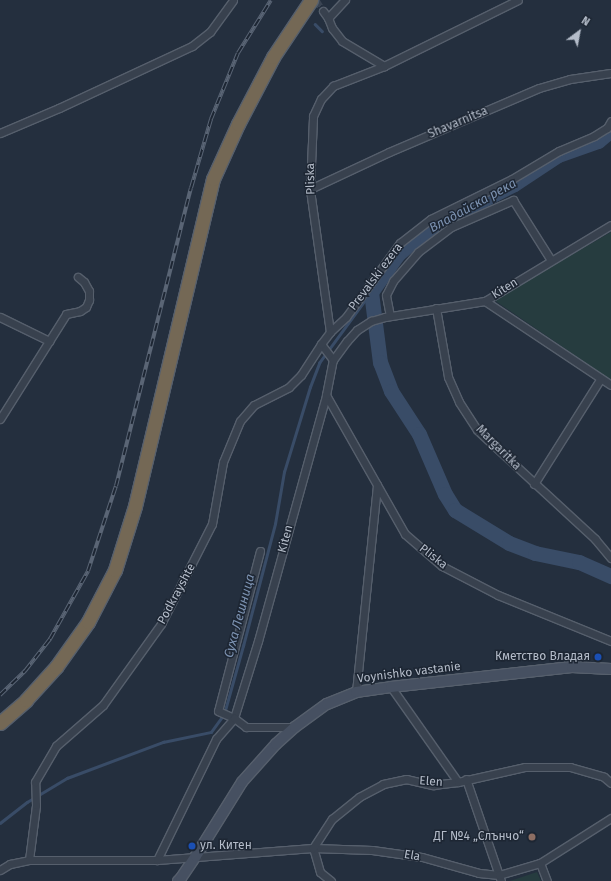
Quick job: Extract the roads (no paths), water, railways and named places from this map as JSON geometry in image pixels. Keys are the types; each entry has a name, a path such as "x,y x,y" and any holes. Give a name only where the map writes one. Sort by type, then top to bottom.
{"highway":[{"path":"0,723 26,700 56,667 88,622 115,570 137,499 213,179 238,124 273,57 311,0"}],"street":[{"path":"0,133 66,105 192,46 210,32 233,0"},
{"path":"328,18 345,0"},
{"name":"Pliska","path":"330,332 310,189 313,116 321,98 333,86 384,66 518,0"},
{"path":"323,11 332,28 342,41 384,66"},
{"name":"Shavarnitsa","path":"310,189 389,152 539,88 570,79 611,73"},
{"name":"Prevalski ezera","path":"330,332 346,317 400,243 416,230 432,219 512,179 559,151 594,136 607,128 611,121"},
{"path":"388,316 386,295 393,281 418,252 451,228 513,200 551,260"},
{"name":"Kiten","path":"158,860 216,739 234,718 258,641 326,395 332,359 357,330 371,321 388,316 485,301 611,225"},
{"path":"0,419 66,314 72,311 80,311 89,300 89,291 84,282 78,276"},
{"path":"485,301 611,385"},
{"name":"Margaritka","path":"436,308 448,377 459,402 478,430 534,484 595,538 611,558"},
{"path":"0,317 49,341"},
{"name":"Podkrayshte","path":"29,860 36,805 36,782 56,746 103,705 161,624 212,524 223,462 240,421 254,405 289,387 301,375 330,332"},
{"path":"322,346 332,359"},
{"path":"534,484 601,378"},
{"name":"Pliska","path":"326,395 405,534 442,566 498,595 611,642"},
{"path":"356,692 377,485"},
{"path":"260,551 218,711 234,718 246,727 295,727"},
{"name":"Voynishko vastanie","path":"181,880 242,782 276,744 295,727 327,704 356,692 391,687 572,667 611,669"},
{"path":"391,687 458,782"},
{"name":"Elen","path":"313,848 332,819 359,797 383,784 406,779 433,784 458,782 525,767 570,766 604,777 611,783"},
{"path":"466,779 500,878"},
{"name":"Ela","path":"0,870 10,864 29,860 158,860 313,848 372,850 422,857 500,878 540,863 611,818"},
{"path":"313,848 320,872 331,881"},
{"path":"540,863 546,881"}],"waterway":[{"path":"315,24 322,31"},
{"name":"Владайска река","path":"611,130 598,141 558,155 514,184 434,225 398,254 371,292 380,362 391,391 419,434 445,494 455,510 509,543 535,553 579,562 611,576"},
{"name":"Суха Лешница","path":"0,823 27,802 67,778 163,742 211,732 224,714 275,524 284,472 310,387 319,363 371,292"}],"tunnel":[{"path":"316,0 323,11"}],"railway":[{"path":"0,695 25,671 50,639 88,571 116,486 191,188 211,119 238,53 271,0"}],"place":[{"name":"Кметство Владая","path":"598,657"},
{"name":"ДГ №4 „Слънчо“","path":"532,837"},
{"name":"ул. Китен","path":"192,846"}]}
